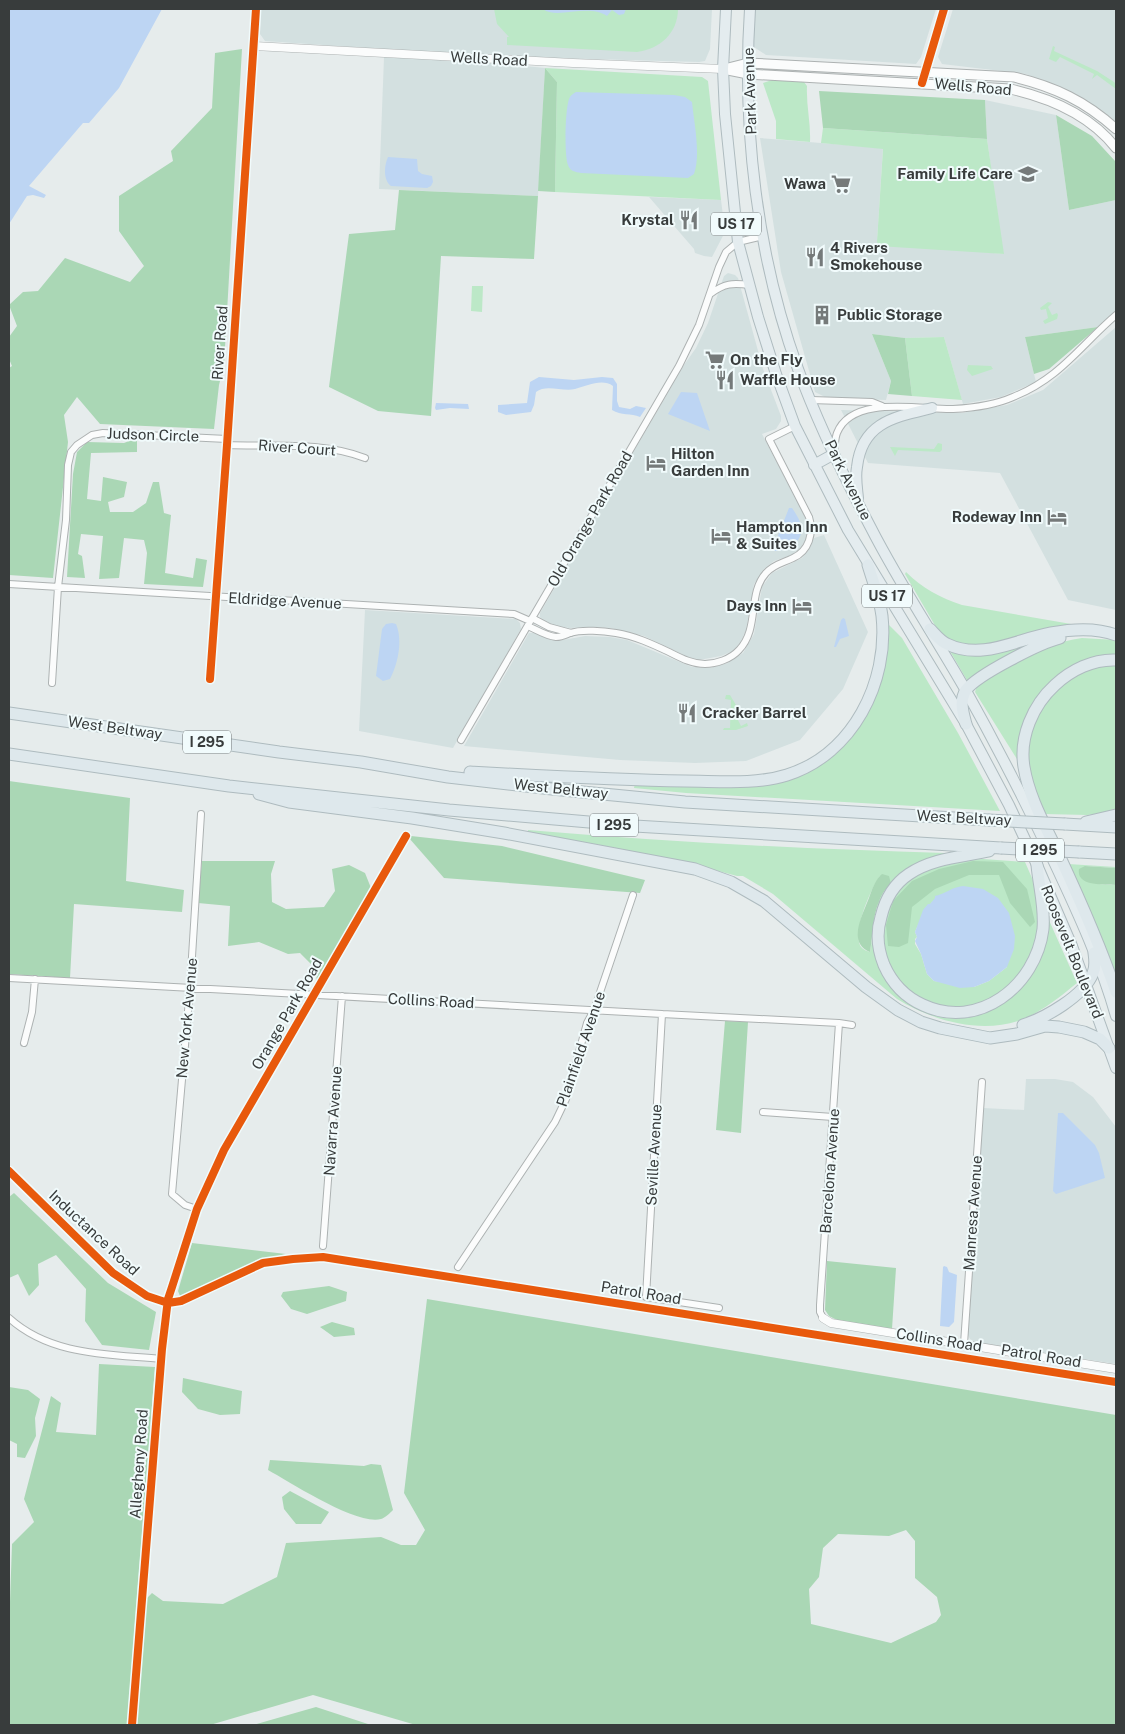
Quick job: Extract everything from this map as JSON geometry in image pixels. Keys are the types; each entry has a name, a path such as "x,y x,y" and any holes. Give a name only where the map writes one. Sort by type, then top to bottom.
{"highway":[{"name":"Park Avenue","path":"726,9 723,69 728,149 738,242 764,339 796,426 828,493 868,565 966,724"},
{"name":"Park Avenue","path":"750,9 748,68 755,188 762,236 798,369 834,454 872,530 966,691 1029,809 1077,910 1094,953"},
{"path":"858,501 856,469 863,442 882,423 897,416 932,408"},
{"path":"814,465 834,454"},
{"path":"406,769 628,780 706,781 768,779 799,770 820,759 839,742 865,708 876,682 883,642 882,615 878,595 868,565"},
{"path":"930,629 944,643 956,648 980,651 1052,632 1081,629 1114,634"},
{"path":"966,724 962,698 975,682 1048,641 1082,634 1114,634"},
{"path":"1116,660 1100,661 1067,674 1042,698 1030,720 1026,735 1024,767 1033,798 1075,889 1116,992"},
{"name":"West Beltway","path":"9,713 448,776 552,789 685,802 1116,828"},
{"name":"US 17","path":"966,724 1009,806 1037,865"},
{"name":"West Beltway","path":"9,754 229,786 635,826 1116,854"},
{"path":"229,786 289,802 412,818 504,833 694,869 731,882 764,902 866,988 898,1010 921,1022 940,1028 990,1038 1045,1026 1059,1027 1084,1032 1100,1039 1109,1048"},
{"path":"1070,824 1116,815"},
{"path":"1001,848 929,864 909,874 902,880 888,899 879,924 878,934 881,954 891,978 899,989 914,1001 941,1012 956,1014 970,1012 985,1008 1002,998 1021,980 1035,957 1043,930 1044,912 1037,865"},
{"name":"Roosevelt Boulevard","path":"1037,865 1072,946 1116,1068"},
{"path":"977,1034 1011,1028 1045,1016 1075,995 1086,983 1094,972 1094,953"},
{"name":"Roosevelt Boulevard","path":"1094,953 1116,1016"}],"main road":[{"name":"Wells Road","path":"748,68 1010,89 1042,98 1077,114 1116,145"},
{"name":"Wells Road","path":"723,69 924,71 1014,77 1033,81 1068,95 1099,114 1116,130"}],"street":[{"name":"River Road","path":"210,679 256,9"},
{"path":"922,83 924,71 944,9"},
{"name":"Wells Road","path":"254,46 565,63 723,69"},
{"path":"738,242 762,236"},
{"name":"Old Orange Park Road","path":"461,740 679,366 699,325 726,252 738,242"},
{"path":"710,294 729,284 750,285"},
{"path":"834,454 837,433 842,425 849,418 863,410 883,406 954,409 989,404 1030,390 1069,362 1116,315"},
{"path":"811,400 872,402 883,406"},
{"name":"Eldridge Avenue","path":"9,584 514,614 530,622 571,633 596,631 616,633 643,640 689,662 699,664 717,662 737,653 744,645 751,629 757,591 762,578 777,564 799,554 807,546 811,537 812,530 809,517 769,439 796,426"},
{"name":"Judson Circle","path":"52,683 58,587 66,520 68,465 71,452 77,445 92,435 103,432 227,442"},
{"name":"River Court","path":"227,442 294,445 348,451 365,458"},
{"name":"New York Avenue","path":"197,1209 185,1205 172,1194 190,988 201,814"},
{"name":"Orange Park Road","path":"197,1209 224,1150 406,836"},
{"name":"Plainfield Avenue","path":"458,1267 555,1122 566,1100 587,1023 594,1010 633,895"},
{"name":"Collins Road","path":"9,978 852,1025"},
{"path":"24,1043 32,1012 35,979"},
{"name":"Navarra Avenue","path":"324,1246 342,996"},
{"name":"Seville Avenue","path":"662,1014 646,1297 719,1308"},
{"name":"Barcelona Avenue","path":"823,1318 820,1306 839,1023"},
{"name":"Manresa Avenue","path":"964,1344 982,1082"},
{"path":"762,1112 833,1117"},
{"name":"Inductance Road","path":"9,1171 113,1273 147,1296 168,1303"},
{"name":"Allegheny Road","path":"132,1725 161,1358 168,1303 197,1209"},
{"name":"Patrol Road","path":"168,1303 181,1301 263,1263 323,1257 1116,1382"},
{"path":"9,1318 28,1332 67,1349 161,1358"},
{"name":"Collins Road","path":"823,1318 830,1323 1116,1369"}],"shaded area":[{"path":"261,9 712,9 710,49 705,61 699,62 483,56 265,41 260,34"},
{"path":"755,9 936,9 921,57 916,64 766,55 754,47"},
{"path":"953,9 1116,10 1116,123 1076,94 1026,74 942,64 938,57"},
{"path":"384,57 494,63 545,68 538,196 379,189"},
{"path":"985,100 1056,115 1069,210 1116,200 1116,310 1098,327 1025,337 1036,382 1001,397 963,404 944,337 905,338 872,334 891,381 886,400 827,398 815,392 781,272 760,138 883,148 877,241 1003,254 987,139"},
{"path":"649,197 721,200 725,232 712,257 695,253 694,249"},
{"path":"728,273 738,278 763,369 781,416 781,421 776,429 762,434 805,517 808,526 806,539 800,549 791,555 774,561 764,569 754,584 746,630 740,643 733,651 721,656 699,660 688,657 644,636 611,628 569,628 544,622 540,617 540,613 684,365 696,348 708,323 724,276"},
{"path":"1116,327 1116,610 1068,600 1000,473 868,463 841,410 962,413 1007,405 1043,390"},
{"path":"824,535 868,632 843,689 800,740 746,761 695,763 620,760 464,746 529,633 537,633 550,639 563,640 585,636 627,640 692,667 710,668 728,663 743,653 754,634 762,587 772,573 802,558 808,551 814,538"},
{"path":"365,610 516,619 520,623 521,629 453,748 359,731"},
{"path":"1026,1079 1055,1079 1073,1082 1093,1097 1116,1127 1116,1364 975,1342 970,1339 967,1333 983,1108 1024,1110"}],"green space":[{"path":"494,9 678,9 675,25 666,38 653,47 637,52 507,45 507,37 509,37 497,24"},
{"path":"1053,46 1055,47 1054,51 1097,71 1114,82 1116,89 1097,75 1092,79 1094,74 1060,57 1056,62 1049,59"},
{"path":"242,49 224,365 219,385 214,429 100,424 77,397 64,415 68,442 53,578 9,575 9,368 12,366 9,359 9,337 17,326 9,305 23,292 38,291 65,258 130,282 144,266 119,231 119,196 173,161 171,151 212,108 215,53"},
{"path":"545,68 702,77 708,81 721,200 555,192 557,82"},
{"path":"545,68 557,82 555,192 538,191"},
{"path":"772,80 804,82 807,86 810,142 776,139 776,121 763,83"},
{"path":"819,91 985,100 987,139 823,128"},
{"path":"1056,115 1092,136 1115,161 1116,200 1069,210"},
{"path":"823,128 987,139 1004,254 878,246 883,149 821,143"},
{"path":"399,190 538,196 534,259 441,256 431,416 378,411 329,387 349,234 395,230"},
{"path":"472,286 483,286 482,312 471,311"},
{"path":"1048,302 1052,303 1048,307 1052,315 1057,313 1058,315 1057,319 1045,324 1043,321 1048,318 1046,309 1041,310 1040,308"},
{"path":"1098,327 1049,369 1034,374 1025,337"},
{"path":"872,334 905,338 912,396 888,394 891,381"},
{"path":"944,337 962,400 912,396 905,338"},
{"path":"968,365 991,366 993,369 972,376 967,370"},
{"path":"137,438 137,452 91,453 87,499 101,501 103,477 127,482 124,497 108,502 110,512 133,512 146,503 153,482 159,482 164,513 171,515 165,573 193,578 196,558 207,560 203,587 144,584 147,553 144,540 124,538 119,578 99,579 103,536 81,534 78,554 82,556 85,578 67,577 73,474 77,452 87,442 124,443"},
{"path":"938,443 942,444 940,452 898,450 895,456 890,447 934,449"},
{"path":"906,572 932,592 962,605 1077,625 968,682 905,574"},
{"path":"886,622 902,638 958,733 1000,811 686,793 634,788 635,783 794,776 862,719"},
{"path":"1082,638 1116,640 1116,658 1046,689 1020,764 975,692 977,686 1041,650"},
{"path":"1116,665 1116,811 1087,815 1044,814 1027,765 1031,727 1046,699 1068,679 1096,666"},
{"path":"726,695 730,695 739,710 734,712 741,726 747,723 748,726 736,730 723,730 724,728 730,728 731,700 725,699"},
{"path":"9,781 130,798 126,881 184,890 182,912 74,904 70,978 9,974"},
{"path":"528,830 788,847 945,853 945,857 922,864 879,914 884,972 941,1016 1016,990 1048,918 1077,983 1040,1011 1010,1023 976,1026 943,1019 926,1014 897,999 773,894 743,876 607,846 528,832","holes":["880,876 891,884 878,902 870,952 862,948 859,942 858,933 863,912"]},
{"path":"411,836 502,846 645,880 640,893 444,878 409,838"},
{"path":"969,860 1025,862 1035,885 1041,916 1033,956 1004,993 969,1009 926,1004 901,985 888,962 883,944 884,927 889,909 894,898 902,888 920,874 941,865","holes":["946,893 1007,967 989,981 974,987 934,981 927,974 921,954 915,944 917,937 915,932 926,909"]},
{"path":"202,861 275,861 271,874 272,902 286,909 324,907 335,891 332,869 349,865 365,873 371,888 317,980 314,967 300,953 288,954 259,942 228,946 230,906 198,903"},
{"path":"973,861 1003,862 1027,889 1035,922 1030,927 1010,903 999,875 969,875 935,889 912,907 908,943 899,947 888,946 886,925 893,901 912,881 939,869"},
{"path":"1068,864 1116,867 1085,866 1098,884 1116,885 1116,983"},
{"path":"1085,866 1116,868 1116,885 1086,882 1079,875 1079,869"},
{"path":"882,874 889,876 891,884 880,898 877,907 870,952 859,941 859,926 874,886"},
{"path":"725,1021 748,1022 741,1133 716,1130"},
{"path":"14,1193 108,1283 156,1312 149,1350 102,1345 85,1321 86,1289 56,1255 38,1264 39,1285 29,1296 18,1274 9,1278 9,1197"},
{"path":"192,1243 286,1254 257,1261 180,1296 178,1291"},
{"path":"827,1261 896,1268 892,1329 837,1320 829,1316 825,1310"},
{"path":"329,1286 347,1292 346,1301 307,1314 291,1309 281,1296 283,1292"},
{"path":"427,1299 1116,1415 1116,1725 416,1725 313,1695 210,1725 136,1725 146,1599 152,1593 163,1601 223,1604 277,1577 286,1543 381,1537 401,1545 416,1545 425,1530 404,1493","holes":["906,1530 915,1541 915,1578 937,1597 941,1615 936,1622 891,1643 811,1624 809,1589 819,1577 823,1548 838,1534 889,1536"]},
{"path":"332,1322 354,1328 355,1335 334,1337 320,1327"},
{"path":"99,1364 155,1367 127,1725 9,1725 9,1604 12,1544 34,1522 24,1499 51,1396 61,1403 56,1432 96,1435"},
{"path":"183,1378 242,1391 240,1414 220,1415 198,1409 182,1392"},
{"path":"9,1387 28,1390 40,1399 35,1418 36,1436 25,1458 17,1457 17,1444 9,1440"},
{"path":"270,1460 364,1466 371,1464 381,1465 393,1510 381,1519 370,1519 340,1510 268,1470"},
{"path":"290,1491 329,1512 321,1524 296,1524 284,1509 282,1497"},
{"path":"316,1707 371,1725 253,1725"}],"water":[{"path":"9,9 162,9 119,88 89,123 83,123 29,186 46,195 44,198 33,195 27,196 9,224"},
{"path":"543,9 626,9 624,14 619,15 612,10 607,16 591,11 556,13"},
{"path":"576,92 685,97 692,102 697,148 694,174 688,178 581,173 571,170 567,160 566,119 570,96"},
{"path":"388,157 417,159 418,171 432,176 433,182 431,186 427,188 391,186 385,173"},
{"path":"539,377 574,380 602,377 613,378 617,384 619,407 630,409 636,406 646,408 640,417 615,412 612,410 613,386 599,383 570,390 550,388 540,390 536,392 531,412 506,415 498,412 498,405 527,403 530,382"},
{"path":"681,392 697,393 710,431 668,414"},
{"path":"436,403 468,404 469,409 450,408 436,410"},
{"path":"789,508 792,508 799,520 801,534 795,544 790,547 772,551"},
{"path":"845,619 849,636 840,639 836,647 834,647 841,620"},
{"path":"386,624 396,624 398,630 399,652 390,679 383,681 376,676 382,629"},
{"path":"963,886 983,889 998,898 1009,913 1015,936 1014,949 1007,967 989,981 974,987 960,988 934,981 927,974 915,941 917,937 915,932 923,910 935,896"},
{"path":"1058,1113 1063,1113 1095,1145 1099,1153 1105,1178 1056,1194 1053,1191"},
{"path":"944,1266 947,1267 949,1272 957,1275 954,1322 949,1327 940,1326"}],"cycle path":[{"path":"210,679 256,9"},
{"path":"922,83 944,9"},
{"path":"132,1725 162,1349 168,1299 197,1209 224,1150 406,836"},
{"path":"9,1171 113,1273 147,1296 168,1303 181,1301 263,1263 323,1257 1116,1382"}],"place":[{"name":"Family Life Care","path":"1028,174"},
{"name":"Wawa","path":"841,184"},
{"name":"Krystal","path":"689,220"},
{"name":"4 Rivers Smokehouse","path":"815,257"},
{"name":"Public Storage","path":"822,315"},
{"name":"On the Fly","path":"715,360"},
{"name":"Waffle House","path":"725,380"},
{"name":"Hilton Garden Inn","path":"656,463"},
{"name":"Rodeway Inn","path":"1057,517"},
{"name":"Hampton Inn & Suites","path":"721,536"},
{"name":"Days Inn","path":"802,606"},
{"name":"Cracker Barrel","path":"687,713"}]}
